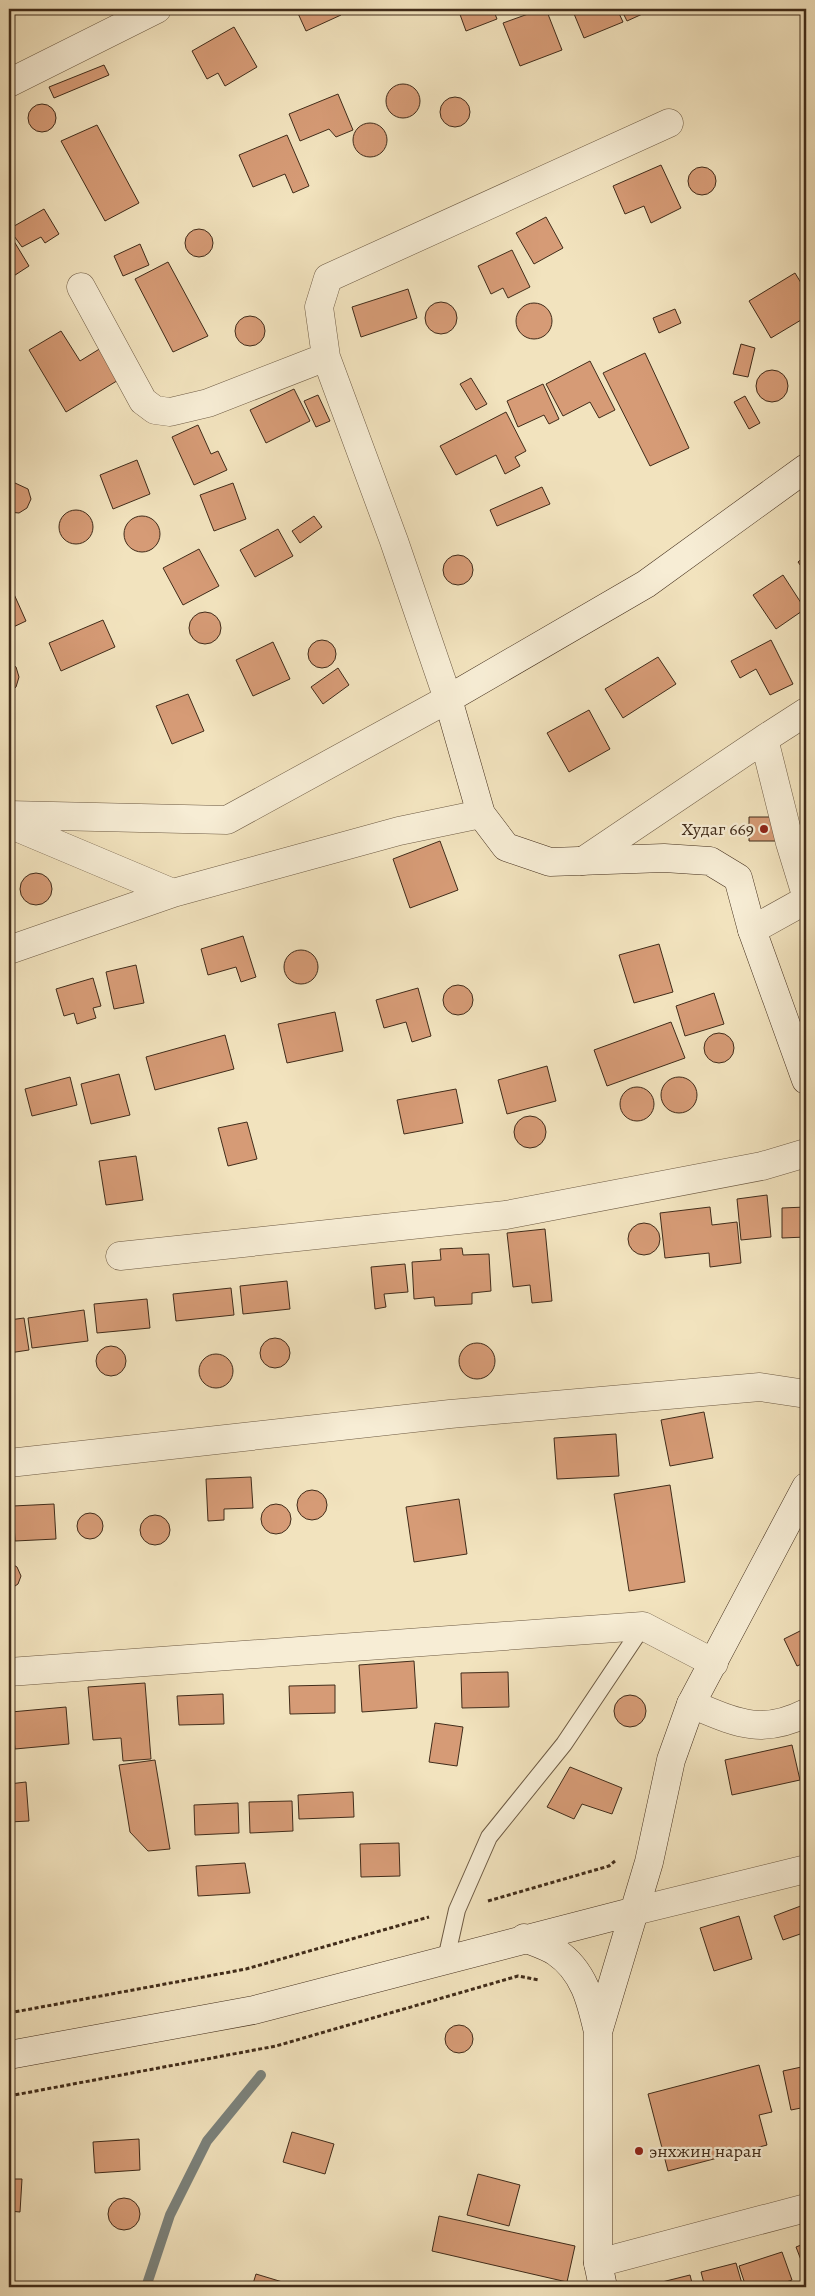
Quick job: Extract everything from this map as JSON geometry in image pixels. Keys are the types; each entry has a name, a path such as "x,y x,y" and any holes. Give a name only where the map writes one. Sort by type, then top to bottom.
{"street":[{"path":"9,83 130,15 157,9"},
{"path":"669,123 328,278 319,307 326,357 394,541 448,699 481,814 506,847 550,862 664,858 710,861 738,878 752,930 806,1080"},
{"path":"81,287 143,401 154,410 170,412 208,403 326,357"},
{"path":"9,815 227,820 448,699 646,584 806,468"},
{"path":"583,861 806,712"},
{"path":"764,739 790,843 806,895"},
{"path":"9,950 173,893 399,831 481,814"},
{"path":"9,824 173,893"},
{"path":"752,930 806,900"},
{"path":"120,1256 506,1215 762,1166 806,1153"},
{"path":"9,1463 547,1405 760,1387 806,1394"},
{"path":"598,2032 649,1862 671,1760 691,1704 806,1487"},
{"path":"9,1672 643,1626 714,1663"},
{"path":"691,1704 739,1724 764,1725 789,1722 806,1713"},
{"path":"9,2055 254,2010 524,1938 806,1870"},
{"path":"524,1938 556,1952 579,1973 591,2001 598,2032 600,2275 806,2208"}],"lane":[{"path":"446,1959 457,1910 489,1837 564,1744 643,1626"}],"path":[{"path":"9,2013 246,1969 609,1866 622,1855"},
{"path":"9,2096 276,2046 518,1976 538,1979 544,1983"}],"building":[{"path":"296,9 338,9 341,15 306,31"},
{"path":"458,9 493,9 497,19 466,31"},
{"path":"546,9 562,50 520,66 503,23"},
{"path":"572,9 617,9 623,22 584,38"},
{"path":"621,9 648,9 649,11 627,21"},
{"path":"234,27 257,67 225,86 218,73 207,79 192,51"},
{"path":"104,65 109,75 54,98 49,87"},
{"path":"403,84 410,85 415,89 419,94 419,108 415,113 410,117 403,118 396,117 391,113 387,108 386,101 387,94 391,89 396,85"},
{"path":"338,94 353,130 336,137 329,129 300,141 289,114"},
{"path":"455,97 466,101 470,112 466,123 455,127 444,123 440,112 444,101"},
{"path":"42,104 52,108 56,118 52,128 42,132 32,128 28,118 32,108"},
{"path":"370,123 377,124 382,128 386,133 386,147 382,152 377,156 370,157 363,156 358,152 354,147 353,140 354,133 358,128 363,124"},
{"path":"97,125 139,203 105,221 61,141"},
{"path":"287,135 309,186 293,193 285,174 253,187 239,155"},
{"path":"661,165 681,208 651,223 644,206 625,214 613,186"},
{"path":"702,167 712,171 716,181 712,191 702,195 692,191 688,181 692,171"},
{"path":"44,209 59,234 45,243 41,237 22,247 9,229"},
{"path":"546,217 563,248 534,264 516,233"},
{"path":"199,229 209,233 213,243 209,253 199,257 189,253 185,243 189,233"},
{"path":"9,233 29,266 9,279"},
{"path":"140,244 149,265 123,276 114,256"},
{"path":"512,250 530,287 508,298 503,288 491,294 478,266"},
{"path":"168,262 208,336 173,352 135,279"},
{"path":"795,273 806,291 806,317 771,338 749,301"},
{"path":"408,289 417,318 361,337 352,307"},
{"path":"441,302 447,303 452,307 456,312 456,324 452,329 447,333 441,334 435,333 430,329 426,324 425,318 426,312 430,307 435,303"},
{"path":"534,303 541,304 547,308 551,314 551,328 547,334 541,338 534,339 527,338 521,334 517,328 516,321 517,314 521,308 527,304"},
{"path":"675,309 681,323 659,333 653,318"},
{"path":"250,316 261,320 265,331 261,342 250,346 239,342 235,331 239,320"},
{"path":"61,331 80,361 101,348 120,379 66,412 29,350"},
{"path":"741,344 755,348 748,377 733,374"},
{"path":"645,353 689,448 650,466 603,373"},
{"path":"590,361 615,410 599,418 590,402 563,416 546,384"},
{"path":"772,370 778,371 783,375 787,380 787,392 783,397 778,401 772,402 766,401 761,397 757,392 756,386 757,380 761,375 766,371"},
{"path":"471,378 487,404 476,410 460,384"},
{"path":"543,384 559,419 549,424 544,415 518,427 507,401"},
{"path":"294,389 310,421 266,443 250,410"},
{"path":"318,395 330,421 316,427 304,401"},
{"path":"745,396 760,423 749,429 734,402"},
{"path":"506,412 526,451 515,457 520,466 505,474 496,455 456,475 440,446"},
{"path":"198,425 211,454 218,451 227,470 194,485 172,437"},
{"path":"137,460 150,494 113,509 100,475"},
{"path":"15,483 28,489 31,499 27,508 19,513 9,512 9,485"},
{"path":"233,483 246,519 214,531 200,495"},
{"path":"542,487 550,504 497,526 490,510"},
{"path":"76,510 83,511 88,515 92,520 92,534 88,539 83,543 76,544 69,543 64,539 60,534 59,527 60,520 64,515 69,511"},
{"path":"142,516 149,517 155,521 159,527 159,541 155,547 149,551 142,552 135,551 129,547 125,541 124,534 125,527 129,521 135,517"},
{"path":"314,516 322,527 300,543 292,531"},
{"path":"278,529 293,556 255,577 240,550"},
{"path":"199,549 219,586 183,605 163,568"},
{"path":"458,555 469,559 473,570 469,581 458,585 447,581 443,570 447,559"},
{"path":"806,555 806,573 798,562"},
{"path":"783,575 805,609 776,629 753,595"},
{"path":"9,583 26,621 9,629"},
{"path":"205,612 211,613 216,617 220,622 220,634 216,639 211,643 205,644 199,643 194,639 190,634 189,628 190,622 194,617 199,613"},
{"path":"103,620 115,647 61,671 49,643"},
{"path":"322,640 332,644 336,654 332,664 322,668 312,664 308,654 312,644"},
{"path":"771,640 793,684 770,695 756,669 740,678 731,661"},
{"path":"273,642 290,679 253,696 236,660"},
{"path":"658,657 676,684 623,718 605,689"},
{"path":"9,662 16,667 19,677 16,687 9,693"},
{"path":"338,668 349,685 323,704 311,687"},
{"path":"188,694 204,731 172,744 156,706"},
{"path":"589,710 610,749 569,772 547,733"},
{"name":"Худаг 669","path":"749,817 778,817 778,841 749,841"},
{"path":"440,841 458,890 410,908 393,859"},
{"path":"36,873 42,874 47,878 51,883 51,895 47,900 42,904 36,905 30,904 25,900 21,895 20,889 21,883 25,878 30,874"},
{"path":"243,936 256,977 241,982 236,967 208,975 201,949"},
{"path":"659,944 673,992 634,1003 619,955"},
{"path":"301,950 308,951 313,955 317,960 317,974 313,979 308,983 301,984 294,983 289,979 285,974 284,967 285,960 289,955 294,951"},
{"path":"136,965 144,1003 114,1009 106,972"},
{"path":"93,978 101,1006 93,1008 96,1018 77,1024 74,1013 64,1016 56,989"},
{"path":"458,985 464,986 472,994 472,1006 464,1014 458,1015 452,1014 444,1006 443,1000 444,994 452,986"},
{"path":"418,988 431,1036 412,1042 406,1022 384,1028 376,1000"},
{"path":"714,993 724,1024 685,1036 676,1006"},
{"path":"335,1012 343,1051 287,1063 278,1024"},
{"path":"671,1022 685,1058 607,1086 594,1050"},
{"path":"719,1033 730,1037 734,1048 730,1059 719,1063 708,1059 704,1048 708,1037"},
{"path":"225,1035 234,1069 155,1090 146,1057"},
{"path":"547,1066 556,1101 507,1114 498,1080"},
{"path":"119,1074 130,1115 91,1124 81,1084"},
{"path":"70,1077 77,1105 32,1116 25,1089"},
{"path":"679,1077 686,1078 692,1082 696,1088 696,1102 692,1108 686,1112 679,1113 672,1112 666,1108 662,1102 661,1095 662,1088 666,1082 672,1078"},
{"path":"637,1087 649,1092 654,1104 649,1116 637,1121 625,1116 620,1104 625,1092"},
{"path":"456,1089 463,1123 404,1134 397,1100"},
{"path":"9,1106 12,1122 9,1123"},
{"path":"530,1116 542,1120 546,1132 542,1144 530,1148 518,1144 514,1132 518,1120"},
{"path":"247,1122 257,1159 228,1166 218,1128"},
{"path":"136,1156 143,1200 106,1205 99,1161"},
{"path":"767,1195 771,1237 741,1240 737,1199"},
{"path":"710,1207 712,1225 737,1222 741,1263 710,1267 709,1253 665,1258 660,1213"},
{"path":"806,1207 806,1237 782,1238 782,1208"},
{"path":"644,1223 655,1228 660,1239 655,1250 644,1255 633,1250 628,1239 633,1228"},
{"path":"545,1229 552,1301 532,1303 530,1285 513,1287 507,1233"},
{"path":"462,1248 463,1255 489,1254 491,1291 472,1293 472,1304 435,1306 434,1297 414,1299 412,1262 441,1260 440,1249"},
{"path":"405,1264 408,1292 384,1294 386,1307 375,1309 371,1267"},
{"path":"287,1281 290,1309 243,1314 240,1286"},
{"path":"231,1288 234,1315 176,1321 173,1294"},
{"path":"147,1299 150,1328 97,1333 94,1304"},
{"path":"84,1310 88,1341 32,1348 28,1318"},
{"path":"24,1318 29,1350 9,1353 9,1320"},
{"path":"275,1338 285,1343 290,1353 285,1363 275,1368 265,1363 260,1353 265,1343"},
{"path":"477,1343 484,1344 490,1348 494,1354 494,1368 490,1374 484,1378 477,1379 470,1378 464,1374 460,1368 459,1361 460,1354 464,1348 470,1344"},
{"path":"111,1346 122,1350 126,1361 122,1372 111,1376 100,1372 96,1361 100,1350"},
{"path":"216,1354 223,1355 228,1359 232,1364 232,1378 228,1383 223,1387 216,1388 209,1387 204,1383 200,1378 199,1371 200,1364 204,1359 209,1355"},
{"path":"704,1412 713,1458 670,1466 661,1420"},
{"path":"616,1434 619,1476 557,1479 554,1438"},
{"path":"251,1477 253,1508 224,1509 224,1520 208,1521 206,1479"},
{"path":"670,1485 685,1582 629,1591 614,1494"},
{"path":"312,1490 323,1494 327,1505 323,1516 312,1520 301,1516 297,1505 301,1494"},
{"path":"459,1499 467,1554 414,1562 406,1507"},
{"path":"54,1504 56,1539 15,1541 13,1506"},
{"path":"276,1504 287,1508 291,1519 287,1530 276,1534 265,1530 261,1519 265,1508"},
{"path":"90,1513 99,1517 103,1526 99,1535 90,1539 81,1535 77,1526 81,1517"},
{"path":"155,1515 166,1519 170,1530 166,1541 155,1545 144,1541 140,1530 144,1519"},
{"path":"9,1562 17,1567 21,1576 18,1584 9,1590"},
{"path":"806,1628 806,1662 797,1666 784,1639"},
{"path":"414,1661 417,1708 362,1712 359,1665"},
{"path":"508,1672 509,1707 462,1708 461,1673"},
{"path":"145,1683 151,1759 123,1761 121,1738 93,1740 88,1687"},
{"path":"335,1685 335,1713 290,1714 289,1686"},
{"path":"223,1694 224,1724 179,1725 177,1696"},
{"path":"630,1695 641,1700 646,1711 641,1722 630,1727 619,1722 614,1711 619,1700"},
{"path":"66,1707 69,1744 15,1749 11,1712"},
{"path":"435,1723 463,1727 457,1766 429,1762"},
{"path":"792,1745 800,1780 732,1795 725,1760"},
{"path":"155,1760 170,1849 148,1851 130,1832 119,1765"},
{"path":"570,1767 622,1788 612,1814 582,1804 574,1819 547,1807"},
{"path":"26,1782 29,1821 9,1822 9,1784"},
{"path":"353,1792 354,1817 299,1819 298,1795"},
{"path":"292,1801 293,1831 250,1833 249,1802"},
{"path":"238,1803 239,1833 195,1835 194,1805"},
{"path":"399,1843 400,1876 361,1877 360,1844"},
{"path":"245,1863 250,1893 198,1896 196,1866"},
{"path":"806,1904 806,1932 783,1940 774,1916"},
{"path":"739,1916 752,1959 714,1971 700,1928"},
{"path":"459,2025 469,2029 473,2039 469,2049 459,2053 449,2049 445,2039 449,2029"},
{"path":"759,2065 772,2112 759,2115 767,2145 668,2171 648,2094"},
{"path":"806,2066 806,2107 791,2110 783,2071"},
{"path":"292,2132 334,2144 325,2174 283,2162"},
{"path":"139,2139 140,2170 95,2173 93,2142"},
{"path":"478,2174 520,2185 509,2226 467,2215"},
{"path":"9,2179 22,2179 20,2212 9,2211"},
{"path":"124,2198 130,2199 135,2203 139,2208 139,2220 135,2225 130,2229 124,2230 118,2229 113,2225 109,2220 108,2214 109,2208 113,2203 118,2199"},
{"path":"439,2216 575,2246 567,2282 432,2251"},
{"path":"806,2243 806,2273 796,2247"},
{"path":"782,2252 792,2280 771,2287 746,2287 739,2266"},
{"path":"736,2263 743,2287 705,2287 701,2272"},
{"path":"256,2274 299,2287 252,2287"},
{"path":"690,2275 693,2287 655,2287 654,2284"},
{"path":"103,2283 103,2287 38,2287 38,2284"}],"waterway":[{"path":"146,2287 170,2215 207,2141 261,2075"}],"place":[{"name":"Худаг 669","path":"764,829"},
{"name":"энхжин наран","path":"639,2151"}]}
